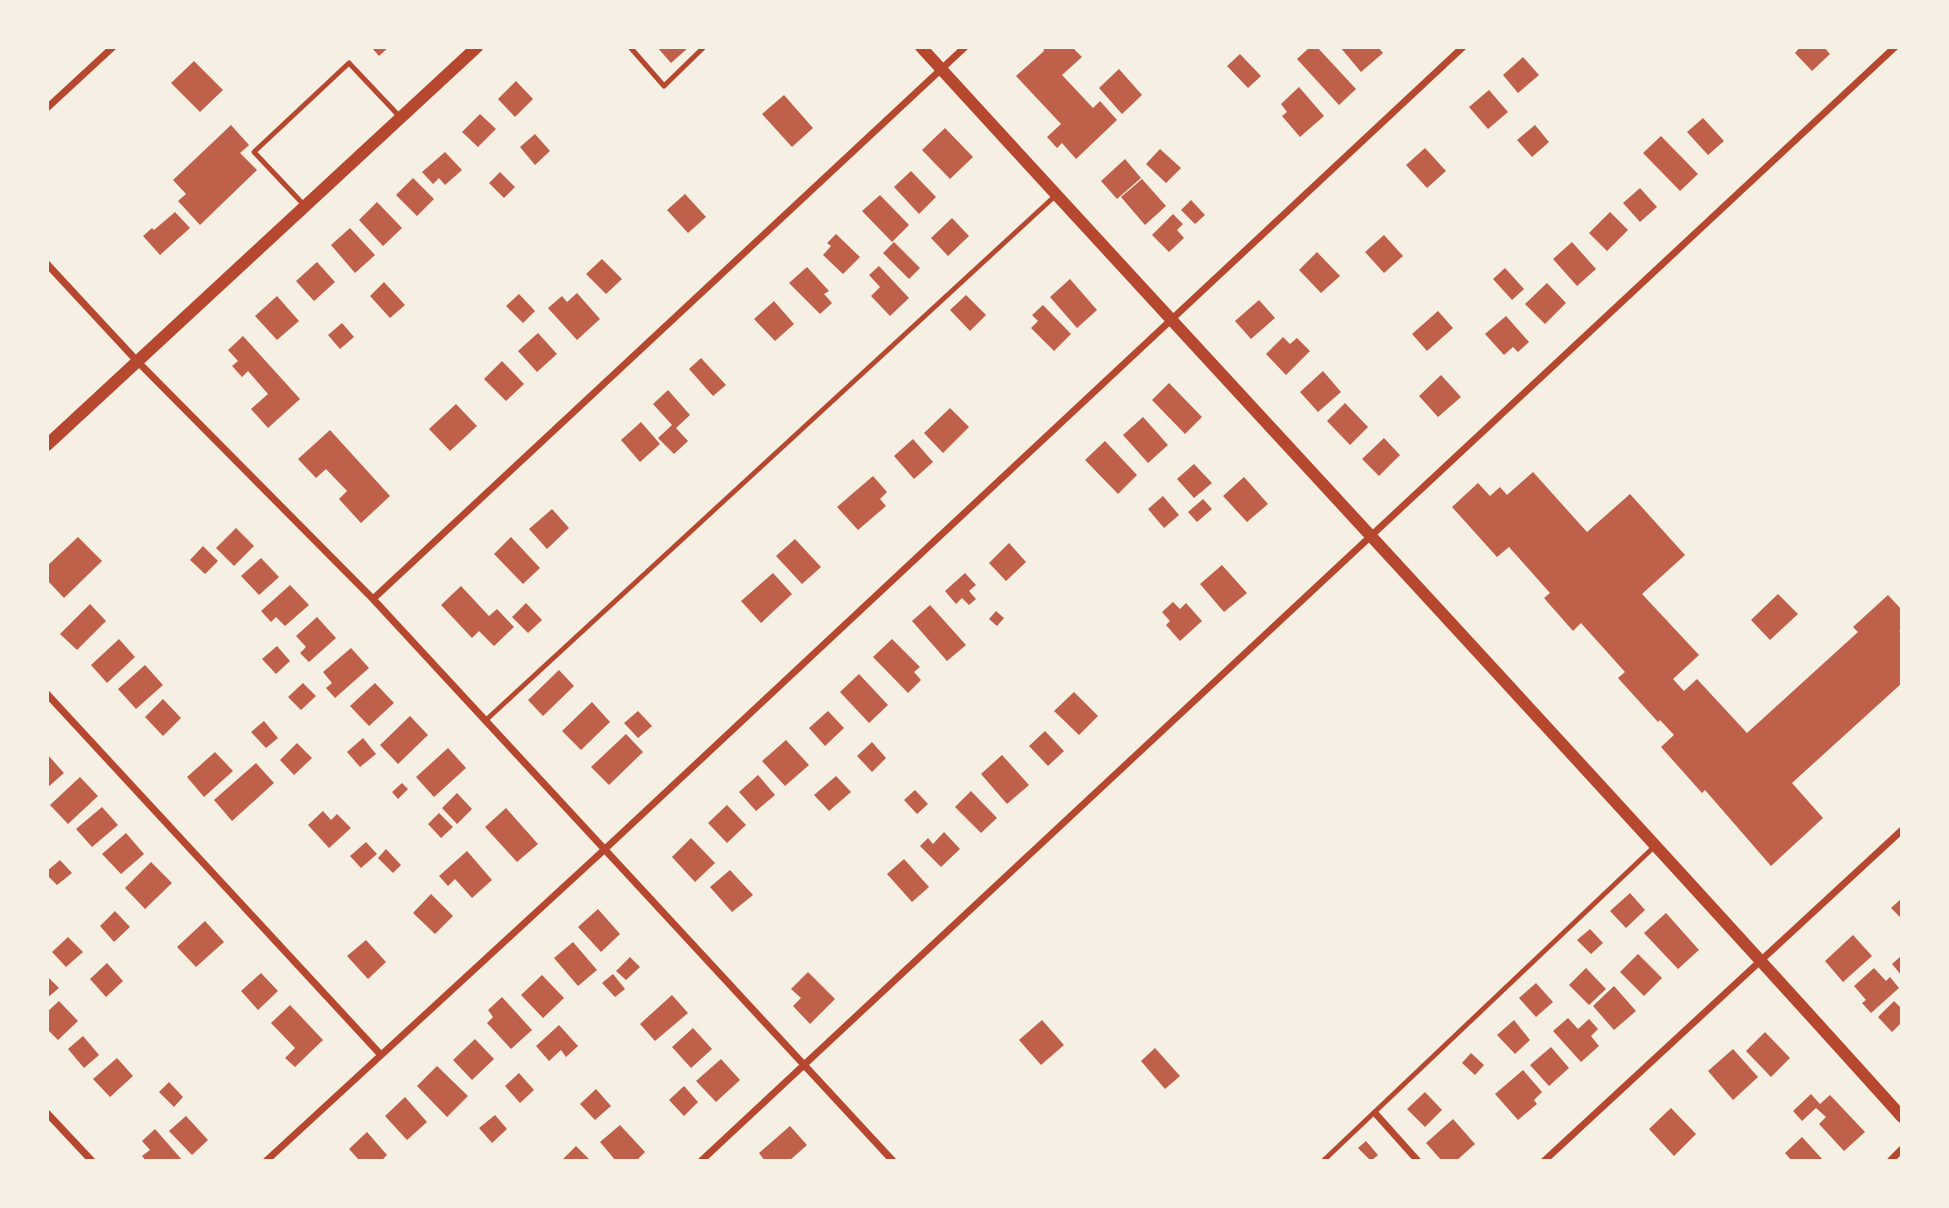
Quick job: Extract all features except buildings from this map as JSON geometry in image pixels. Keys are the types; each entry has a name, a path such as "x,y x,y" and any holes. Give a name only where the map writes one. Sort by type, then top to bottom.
{"street":[{"path":"47,108 113,47"},
{"path":"47,445 477,47"},
{"path":"921,47 1656,845 1902,1117"},
{"path":"373,599 965,47"},
{"path":"266,1161 605,849 1463,47"},
{"path":"701,1161 1895,47"},
{"path":"47,264 137,361 373,599 892,1161"},
{"path":"47,694 381,1055"},
{"path":"1544,1161 1902,830"},
{"path":"47,1113 92,1161"},
{"path":"1375,1113 1418,1161"},
{"path":"1890,1161 1902,1149"}],"lane":[{"path":"630,47 664,86 705,47"},
{"path":"305,206 254,152 349,63 401,118"},
{"path":"486,720 1056,195"},
{"path":"1324,1161 1656,845"}]}
